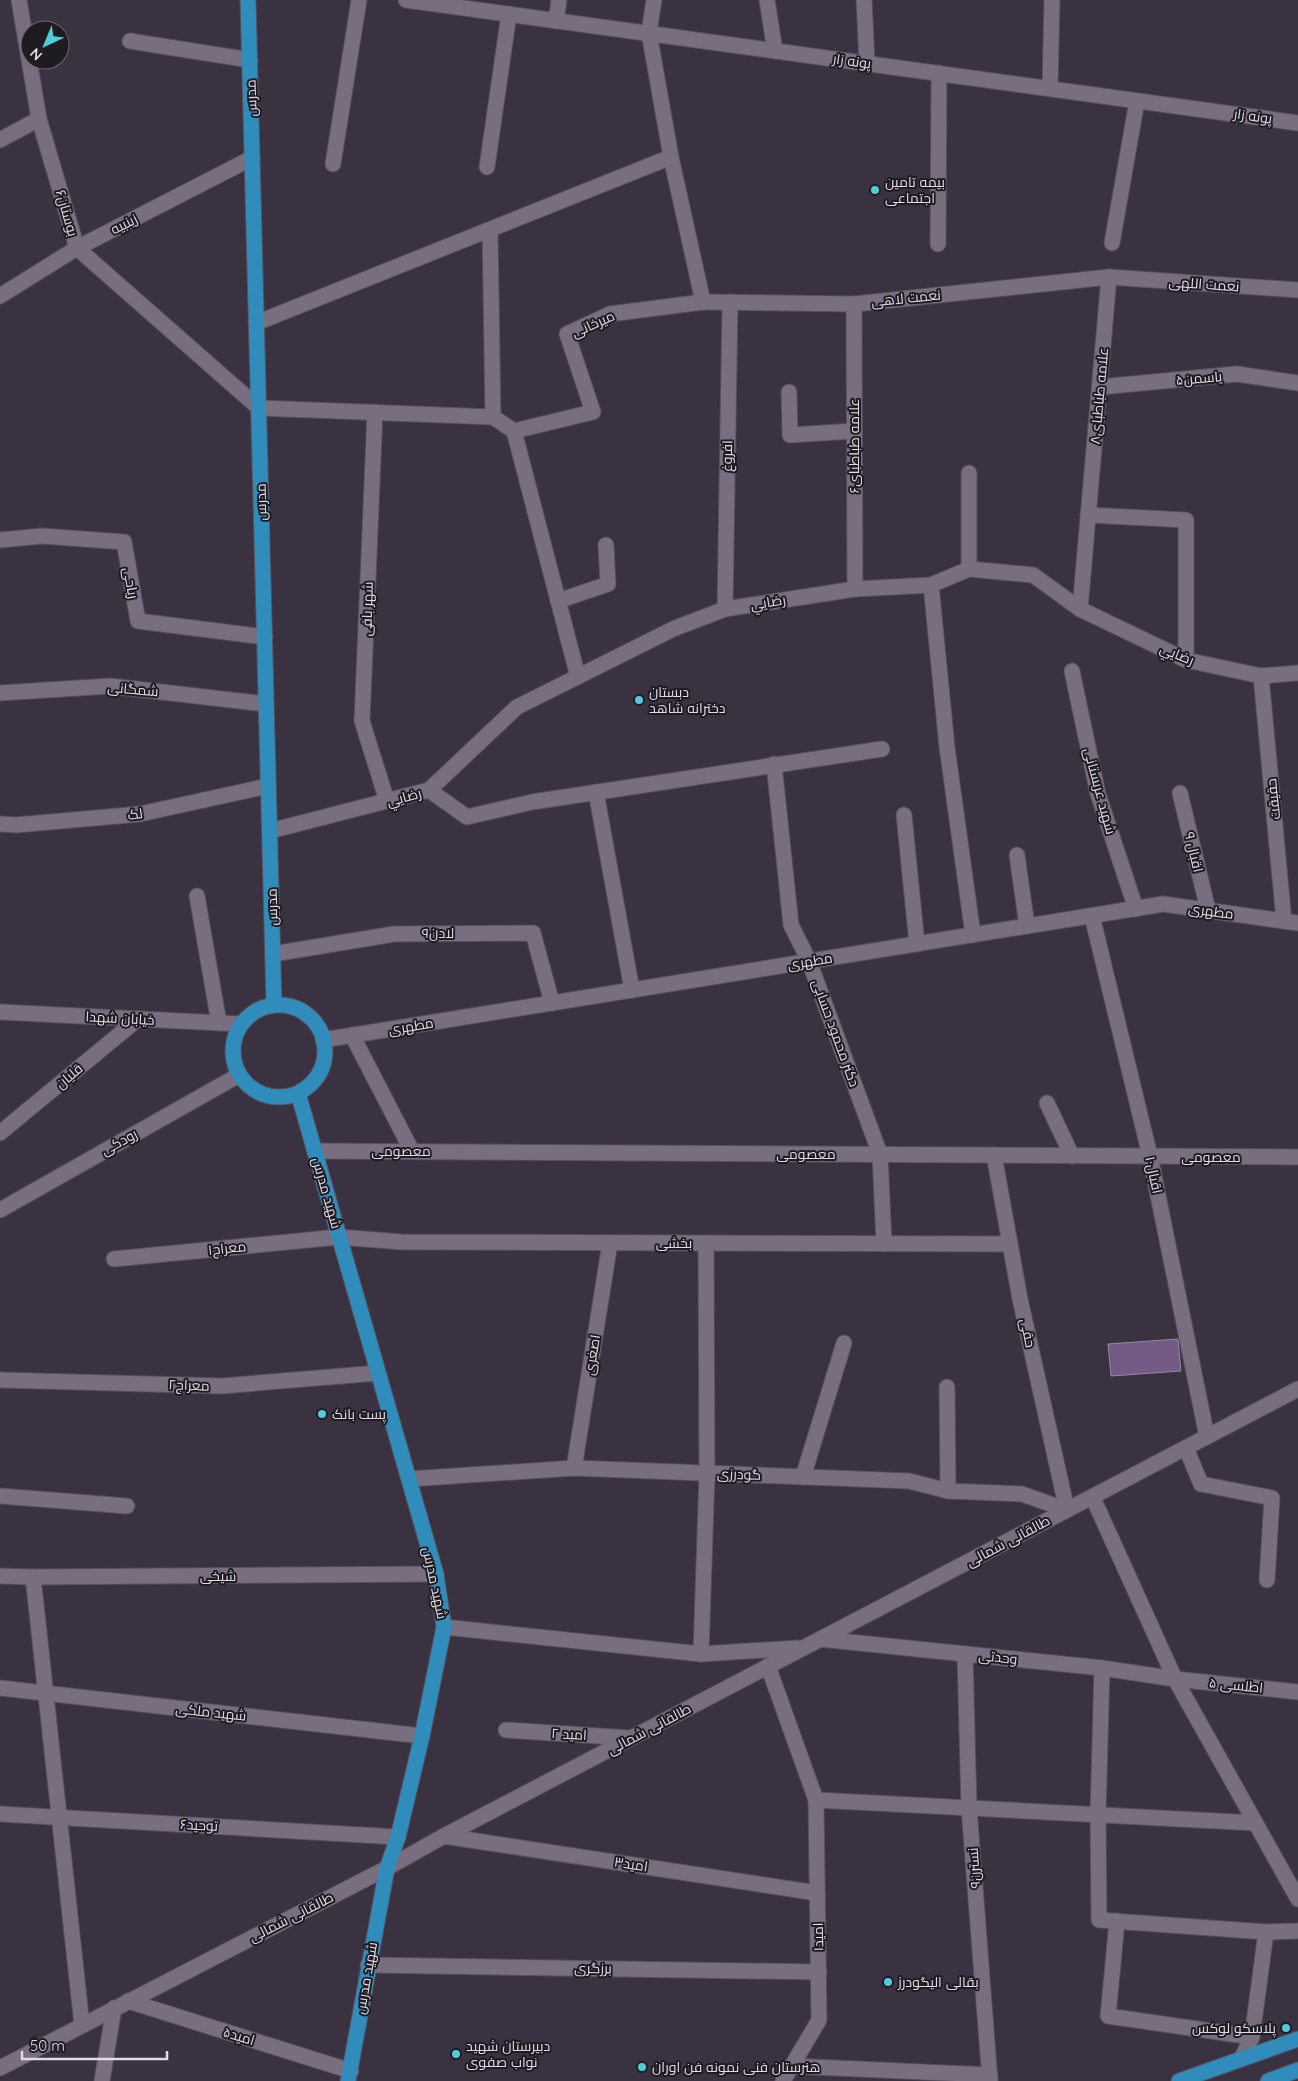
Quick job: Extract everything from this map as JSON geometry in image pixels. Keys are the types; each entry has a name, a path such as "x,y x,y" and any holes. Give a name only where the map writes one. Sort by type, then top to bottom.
{"main road":[{"name":"مدرس","path":"248,0 274,1005"},
{"path":"274,1005 287,1006 305,1014 319,1028 324,1040 325,1052 320,1071 309,1086 298,1093 285,1097 272,1097 259,1093 248,1085 239,1075 234,1063 232,1050 235,1036 241,1024 261,1008 274,1005"},
{"name":"شهید مدرس","path":"298,1093 436,1574 444,1627 422,1736 398,1837 387,1868 368,1965 350,2076"},
{"path":"1179,2081 1298,2039"},
{"path":"1268,2081 1298,2070"}],"street":[{"name":"بوستان۶","path":"19,0 39,119 77,248 259,408"},
{"path":"333,164 359,0"},
{"name":"پونه زار","path":"406,0 486,6 509,14 556,21 1298,122"},
{"path":"556,21 559,0"},
{"path":"654,0 649,33 671,157 703,302"},
{"path":"767,0 775,51"},
{"path":"864,0 867,63"},
{"path":"1050,88 1052,0"},
{"path":"487,167 509,14"},
{"path":"130,41 250,60"},
{"path":"938,244 939,73"},
{"path":"1112,243 1137,100"},
{"path":"0,140 39,119"},
{"path":"256,323 671,157"},
{"name":"زینبیه","path":"0,296 77,248 252,158"},
{"path":"490,230 492,417"},
{"name":"نعمت لاهی","path":"703,302 854,304 1109,277"},
{"name":"نعمت اللهی","path":"1109,277 1298,290"},
{"name":"علامه طباطبای۸","path":"1080,609 1109,277"},
{"name":"میرخانی","path":"514,431 593,412 567,334 610,314 703,302"},
{"name":"افروغ","path":"725,609 730,302"},
{"name":"علامه طباطبای۶","path":"854,304 855,589"},
{"name":"یاسمن۵","path":"1100,387 1236,374 1298,383"},
{"path":"789,392 790,435 854,431"},
{"path":"259,408 492,417 514,431 578,677"},
{"name":"شهر بافی","path":"375,412 362,721 387,801"},
{"path":"969,473 969,569"},
{"path":"1088,516 1186,520 1186,660"},
{"name":"ریاحی","path":"0,540 42,536 124,542 138,621 265,638"},
{"path":"558,601 608,584 606,545"},
{"name":"رضایي","path":"270,831 429,790 518,707 673,629 725,609 855,589 930,585 969,569 1033,575 1080,609 1186,660 1261,676 1298,674"},
{"path":"930,585 947,746 973,935"},
{"name":"شهید عربستانی","path":"1072,670 1098,794 1136,909"},
{"name":"حقیقت","path":"1261,676 1291,922"},
{"name":"شمگانی","path":"0,693 110,686 266,704"},
{"path":"429,790 467,818 532,802 882,749"},
{"name":"دکتر محمود حسابی","path":"774,764 791,925 809,961 880,1154 884,1244"},
{"name":"لک","path":"0,824 16,825 140,814 268,786"},
{"path":"596,792 632,990"},
{"name":"اقبال ۹","path":"1180,793 1208,910"},
{"path":"904,815 917,944"},
{"path":"1018,855 1027,926"},
{"path":"197,896 219,1023"},
{"name":"مطهری","path":"324,1040 1163,904 1291,922"},
{"name":"اقبال۱۰","path":"1092,916 1150,1156 1207,1437"},
{"name":"لادن۹","path":"273,954 394,934 533,933 552,1003"},
{"name":"خیابان شهدا","path":"0,1012 241,1024"},
{"name":"قلیان","path":"0,1133 138,1019"},
{"path":"352,1035 412,1152"},
{"name":"رودکی","path":"0,1210 239,1075"},
{"path":"1047,1103 1072,1156"},
{"name":"معصومی","path":"315,1151 1298,1157"},
{"name":"حقی","path":"994,1155 1010,1244 1067,1510"},
{"name":"بخشی","path":"339,1237 402,1242 1010,1244"},
{"name":"معراج۱","path":"114,1259 339,1237"},
{"name":"اصغری","path":"574,1468 610,1243"},
{"path":"701,1654 708,1473 706,1244"},
{"path":"803,1477 844,1343"},
{"name":"معراج۲","path":"0,1380 222,1386 378,1373"},
{"path":"947,1387 948,1491"},
{"name":"طالقانی شمالی","path":"0,2068 387,1868 444,1836 1093,1498 1298,1389"},
{"path":"1186,1448 1201,1484 1272,1498 1267,1580"},
{"name":"گودرزی","path":"408,1479 574,1468 909,1481 948,1491 1022,1494 1067,1510"},
{"path":"0,1496 127,1506"},
{"path":"1093,1498 1175,1679 1298,1899"},
{"name":"شیخی","path":"0,1576 436,1574"},
{"path":"33,1577 82,2025"},
{"path":"444,1627 701,1654 803,1648"},
{"name":"وحدتی","path":"820,1639 1102,1668 1175,1679"},
{"name":"نسترن۹","path":"964,1654 970,1808 990,2078"},
{"name":"امید۱","path":"768,1666 816,1800 819,2020 782,2081"},
{"path":"1102,1668 1098,1815 1098,1920 1266,1932 1298,1931"},
{"name":"اطلسی ۵","path":"1175,1679 1298,1692"},
{"name":"شهید ملکی","path":"0,1688 422,1736"},
{"name":"امید ۲","path":"506,1730 631,1738"},
{"path":"816,1800 1255,1823"},
{"name":"توحید۶","path":"0,1814 398,1837"},
{"name":"امید۳","path":"444,1836 817,1893"},
{"path":"1118,1921 1108,2016 1252,2037"},
{"path":"1241,2059 1252,2037 1266,1932"},
{"name":"برزگری","path":"368,1965 818,1972"},
{"path":"102,2081 121,2005"},
{"name":"امید۵","path":"121,2005 350,2076"},
{"path":"791,2066 990,2078"}],"building":[{"path":"1178,1339 1181,1371 1111,1376 1108,1344"}],"place":[{"name":"بیمه تامین اجتماعی","path":"875,190"},
{"name":"دبستان دخترانه شاهد","path":"639,700"},
{"name":"پست بانک","path":"322,1414"},
{"name":"بقالی الیگودرز","path":"888,1982"},
{"name":"پلاسکو لوکس","path":"1286,2028"},
{"name":"دبیرستان شهید نواب صفوی","path":"456,2054"},
{"name":"هنرستان فنی نمونه فن اوران","path":"642,2067"}]}
